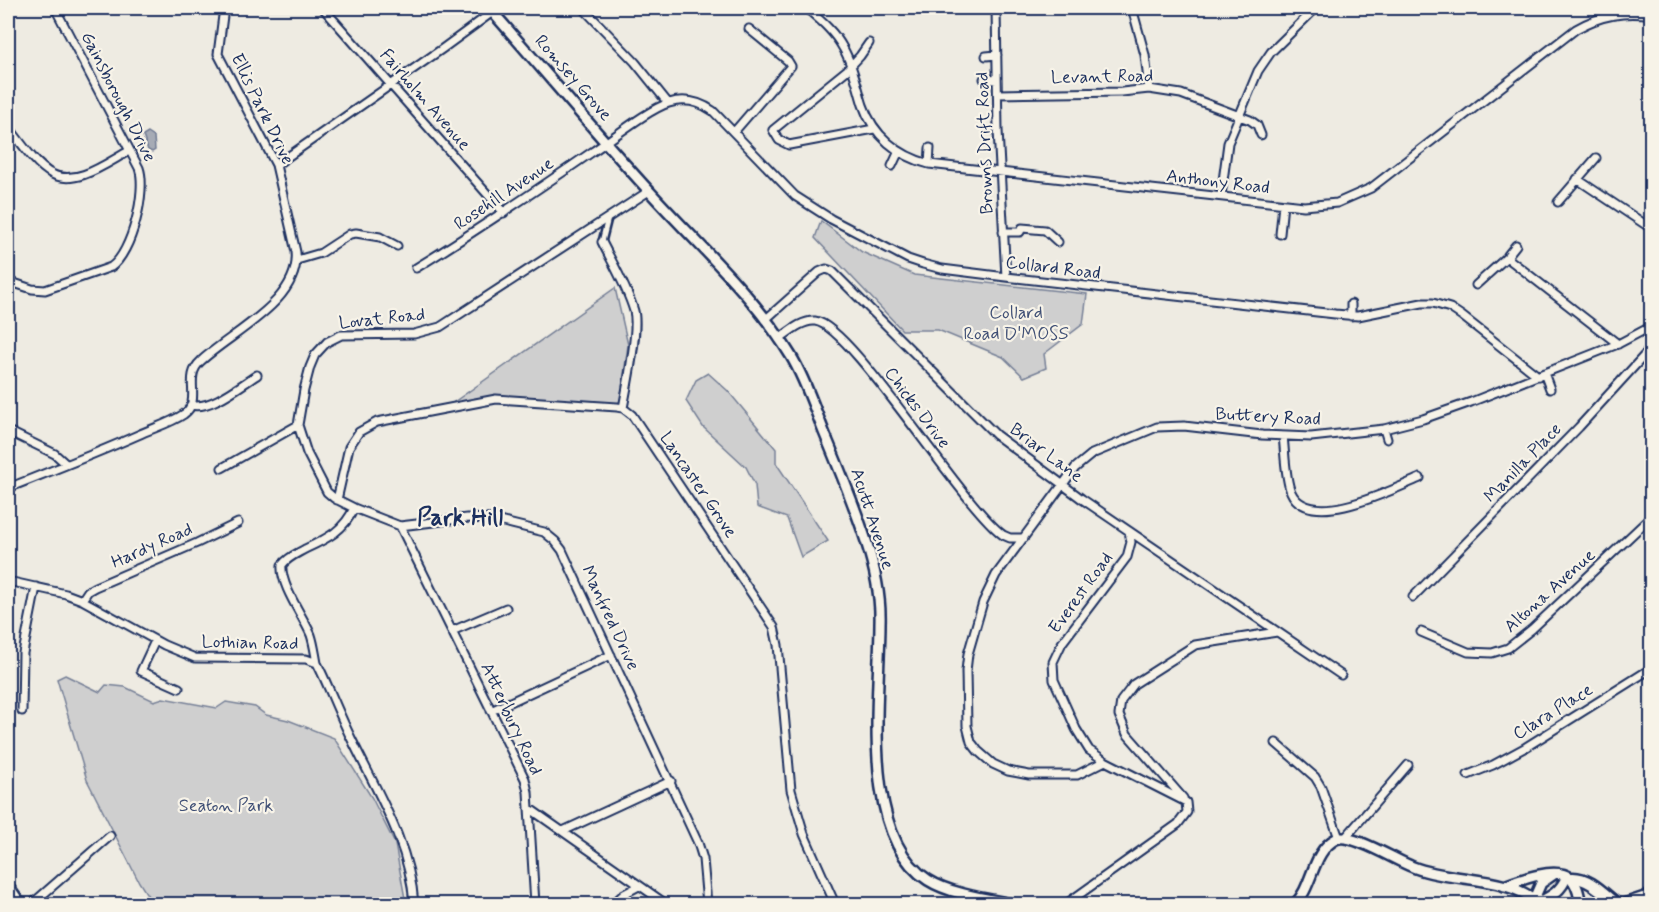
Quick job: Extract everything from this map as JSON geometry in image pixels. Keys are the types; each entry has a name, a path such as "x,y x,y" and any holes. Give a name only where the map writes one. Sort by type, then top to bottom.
{"main road":[{"path":"1569,877 1585,880 1617,904"},
{"path":"1625,904 1652,895"}],"street":[{"name":"Gainsborough Drive","path":"8,281 32,289 45,290 104,271 119,261 125,252 133,227 142,181 138,168 55,8"},
{"name":"Ellis Park Drive","path":"224,8 218,54 276,165 297,260"},
{"name":"Fairholm Avenue","path":"323,8 504,213"},
{"path":"584,8 635,62 668,103 607,142"},
{"name":"Anthony Road","path":"806,8 833,33 843,47 874,129 906,156 928,164 1318,206 1337,203 1360,195 1576,29 1608,15 1623,13 1652,15"},
{"name":"Browns Drift Road","path":"996,8 1000,172 1006,277"},
{"path":"1132,8 1145,55 1149,89"},
{"path":"1221,196 1228,143 1265,59 1316,8"},
{"path":"276,165 494,9"},
{"name":"Romsey Grove","path":"494,9 607,142"},
{"path":"734,132 791,66 749,29"},
{"path":"869,43 851,66 775,127 774,133 782,143 789,145 874,129"},
{"path":"986,56 997,55"},
{"path":"984,79 997,80"},
{"name":"Levant Road","path":"998,94 1122,92 1149,89 1181,94 1239,116 1255,123 1261,135"},
{"name":"Collard Road","path":"668,103 690,101 705,105 795,196 831,219 908,259 923,264 942,269 1006,277 1351,315 1368,314 1422,303 1442,305 1462,316 1541,374"},
{"path":"8,126 47,170 60,177 74,177 83,174 129,151"},
{"name":"Acutt Avenue","path":"607,142 649,191 718,263 765,320 791,356 804,381 867,544 874,575 880,620 877,690 881,784 886,820 892,836 905,858 927,880 939,886 1013,904"},
{"name":"Rosehill Avenue","path":"416,268 504,213 607,142"},
{"path":"928,164 930,148"},
{"path":"892,166 899,151"},
{"path":"1557,202 1596,158"},
{"path":"1577,179 1652,229"},
{"name":"Lovat Road","path":"337,500 327,492 316,472 298,425 310,367 315,355 327,342 341,335 414,334 440,327 649,191"},
{"path":"1280,234 1283,204"},
{"path":"337,500 349,447 359,432 377,422 496,399 623,408 632,353 635,316 602,242 608,218"},
{"path":"1003,232 1020,232 1022,228 1045,231 1058,242"},
{"path":"8,488 185,413 191,405 194,370 205,357 255,321 273,303 291,280 297,260 321,253 350,234 356,233 380,237 397,246"},
{"path":"1476,285 1508,256 1516,244"},
{"path":"1508,256 1618,344"},
{"name":"Briar Lane","path":"765,320 819,272 826,269 832,271 996,435 1129,531 1341,675"},
{"path":"1351,304 1351,315"},
{"name":"Chicks Drive","path":"779,339 808,321 819,322 829,327 861,360 969,500 1004,535 1010,538 1024,538"},
{"name":"Buttery Road","path":"1105,761 1077,775 1051,776 1017,773 1002,769 984,758 971,742 968,734 966,671 978,614 996,575 1080,463 1092,454 1157,427 1184,426 1283,436 1330,436 1384,429 1423,419 1541,374 1618,344 1652,326"},
{"name":"Manilla Place","path":"1413,597 1579,427 1652,347"},
{"path":"1541,374 1550,389"},
{"path":"191,405 203,406 212,402 257,375"},
{"name":"Lancaster Grove","path":"623,408 632,415 663,459 774,627 778,645 791,790 804,834 835,904"},
{"path":"222,468 298,425"},
{"path":"1384,429 1388,439"},
{"path":"8,431 55,454 66,464"},
{"path":"1283,436 1290,489 1295,498 1306,506 1316,508 1354,504 1420,478"},
{"name":"Manfred Drive","path":"337,500 400,526 482,518 517,524 549,536 562,550 671,781 702,853 707,904"},
{"path":"317,663 314,643 288,589 282,574 282,565 292,555 335,534 347,521 354,508"},
{"name":"Altona Avenue","path":"1421,632 1468,652 1492,653 1508,648 1527,634 1652,516"},
{"name":"Hardy Road","path":"82,600 88,591 95,587 238,523"},
{"name":"Atterbury Road","path":"400,526 525,779 535,904"},
{"name":"Everest Road","path":"1129,531 1130,549 1125,560 1062,643 1052,667 1054,680 1076,729 1089,750 1105,761 1186,802"},
{"name":"Lothian Road","path":"8,581 66,594 82,600 155,641 195,658 306,659 317,663 349,735 398,833 411,876 414,904"},
{"path":"21,711 23,653 36,587"},
{"path":"452,631 506,608"},
{"path":"1066,904 1178,824 1187,812 1186,802 1127,734 1119,715 1121,701 1134,684 1195,645 1277,632"},
{"path":"155,641 141,670 179,688"},
{"path":"491,711 611,655"},
{"name":"Clara Place","path":"1468,774 1493,765 1526,747 1652,668"},
{"path":"1276,743 1315,777 1342,838 1433,874 1504,886 1537,902"},
{"path":"1295,904 1304,893 1321,854 1332,842 1342,838 1408,765"},
{"path":"563,831 671,781"},
{"path":"529,808 666,904"},
{"path":"32,904 110,836"},
{"path":"1504,886 1526,878 1555,874 1569,877 1578,889 1581,904"},
{"path":"1537,902 1541,883 1555,874"},
{"path":"1537,902 1556,893 1569,877"},
{"path":"8,884 22,904"},
{"path":"613,904 624,894 639,886"}],"green space":[{"name":"Collard Road D'MOSS","path":"821,221 862,252 914,275 1087,294 1083,324 1044,354 1046,368 1024,377 1003,357 938,330 902,330 815,238"},
{"path":"615,288 628,345 620,403 505,397 454,402"},
{"path":"708,373 728,391 776,449 776,463 828,541 801,557 787,518 757,507 755,485 746,467 703,427 686,401 696,380"},
{"name":"Seaton Park","path":"65,675 100,692 106,685 125,687 154,701 163,698 217,708 226,702 255,707 266,715 288,720 334,738 372,798 395,844 406,904 153,904 139,882 87,780 57,679"}],"shaded area":[{"path":"148,133 154,137 155,150 152,152 148,150 143,136"}],"district":[{"name":"Park Hill","path":"460,518"}]}
